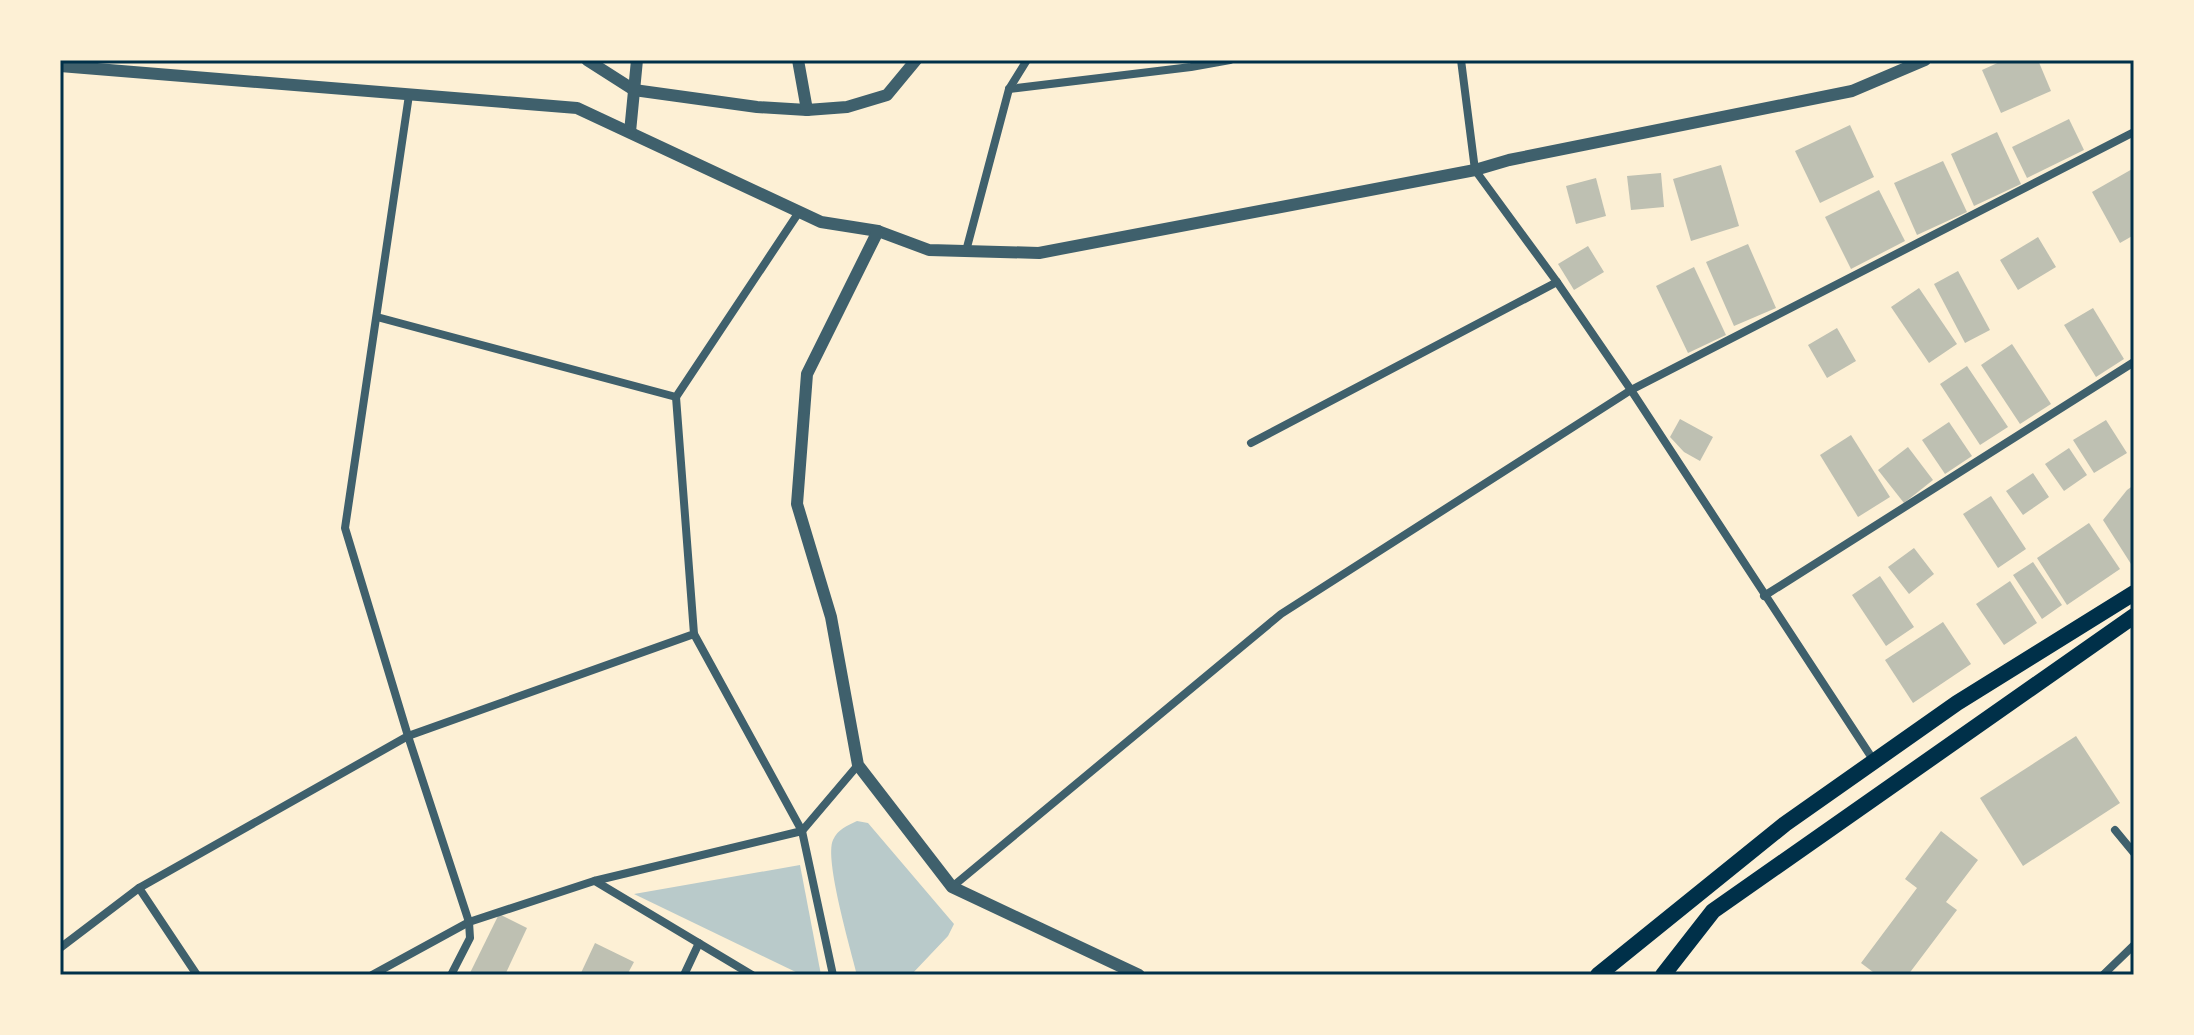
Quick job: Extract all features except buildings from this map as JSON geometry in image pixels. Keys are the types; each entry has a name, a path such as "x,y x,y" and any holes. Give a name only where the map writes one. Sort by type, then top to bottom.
{"main road":[{"path":"1598,975 1785,824 1957,703 2134,593"},
{"path":"1663,975 1713,911 2134,616"}],"street":[{"path":"587,60 634,90 757,107 807,110 847,107 887,95 916,60"},
{"path":"630,132 637,60"},
{"path":"798,60 807,110"},
{"path":"966,251 1009,89 1027,60"},
{"path":"1009,89 1230,60"},
{"path":"1461,60 1475,170 1631,390 1875,761"},
{"path":"60,66 577,108 821,222 878,231 929,250 1039,253 1475,170 1509,160 1852,91 1925,60"},
{"path":"409,95 345,528 469,922 470,938 451,975"},
{"path":"952,887 1281,614 1631,390 2134,132"},
{"path":"799,212 676,397 694,634 802,831 833,975"},
{"path":"878,231 807,374 797,504 831,617 858,765 952,887 1139,975"},
{"path":"1251,443 1557,282"},
{"path":"377,317 676,397"},
{"path":"1764,596 2134,362"},
{"path":"60,948 139,888 408,736 694,634"},
{"path":"372,975 469,922 594,881 802,831 858,765"},
{"path":"2115,830 2134,853"},
{"path":"594,881 752,975"},
{"path":"139,888 197,975"},
{"path":"684,975 699,943"},
{"path":"2103,975 2134,945"}],"shaded area":[{"path":"857,821 868,823 954,924 948,936 911,975 857,975 835,884 831,850 837,833"},
{"path":"800,865 821,975 802,975 634,894"}]}
